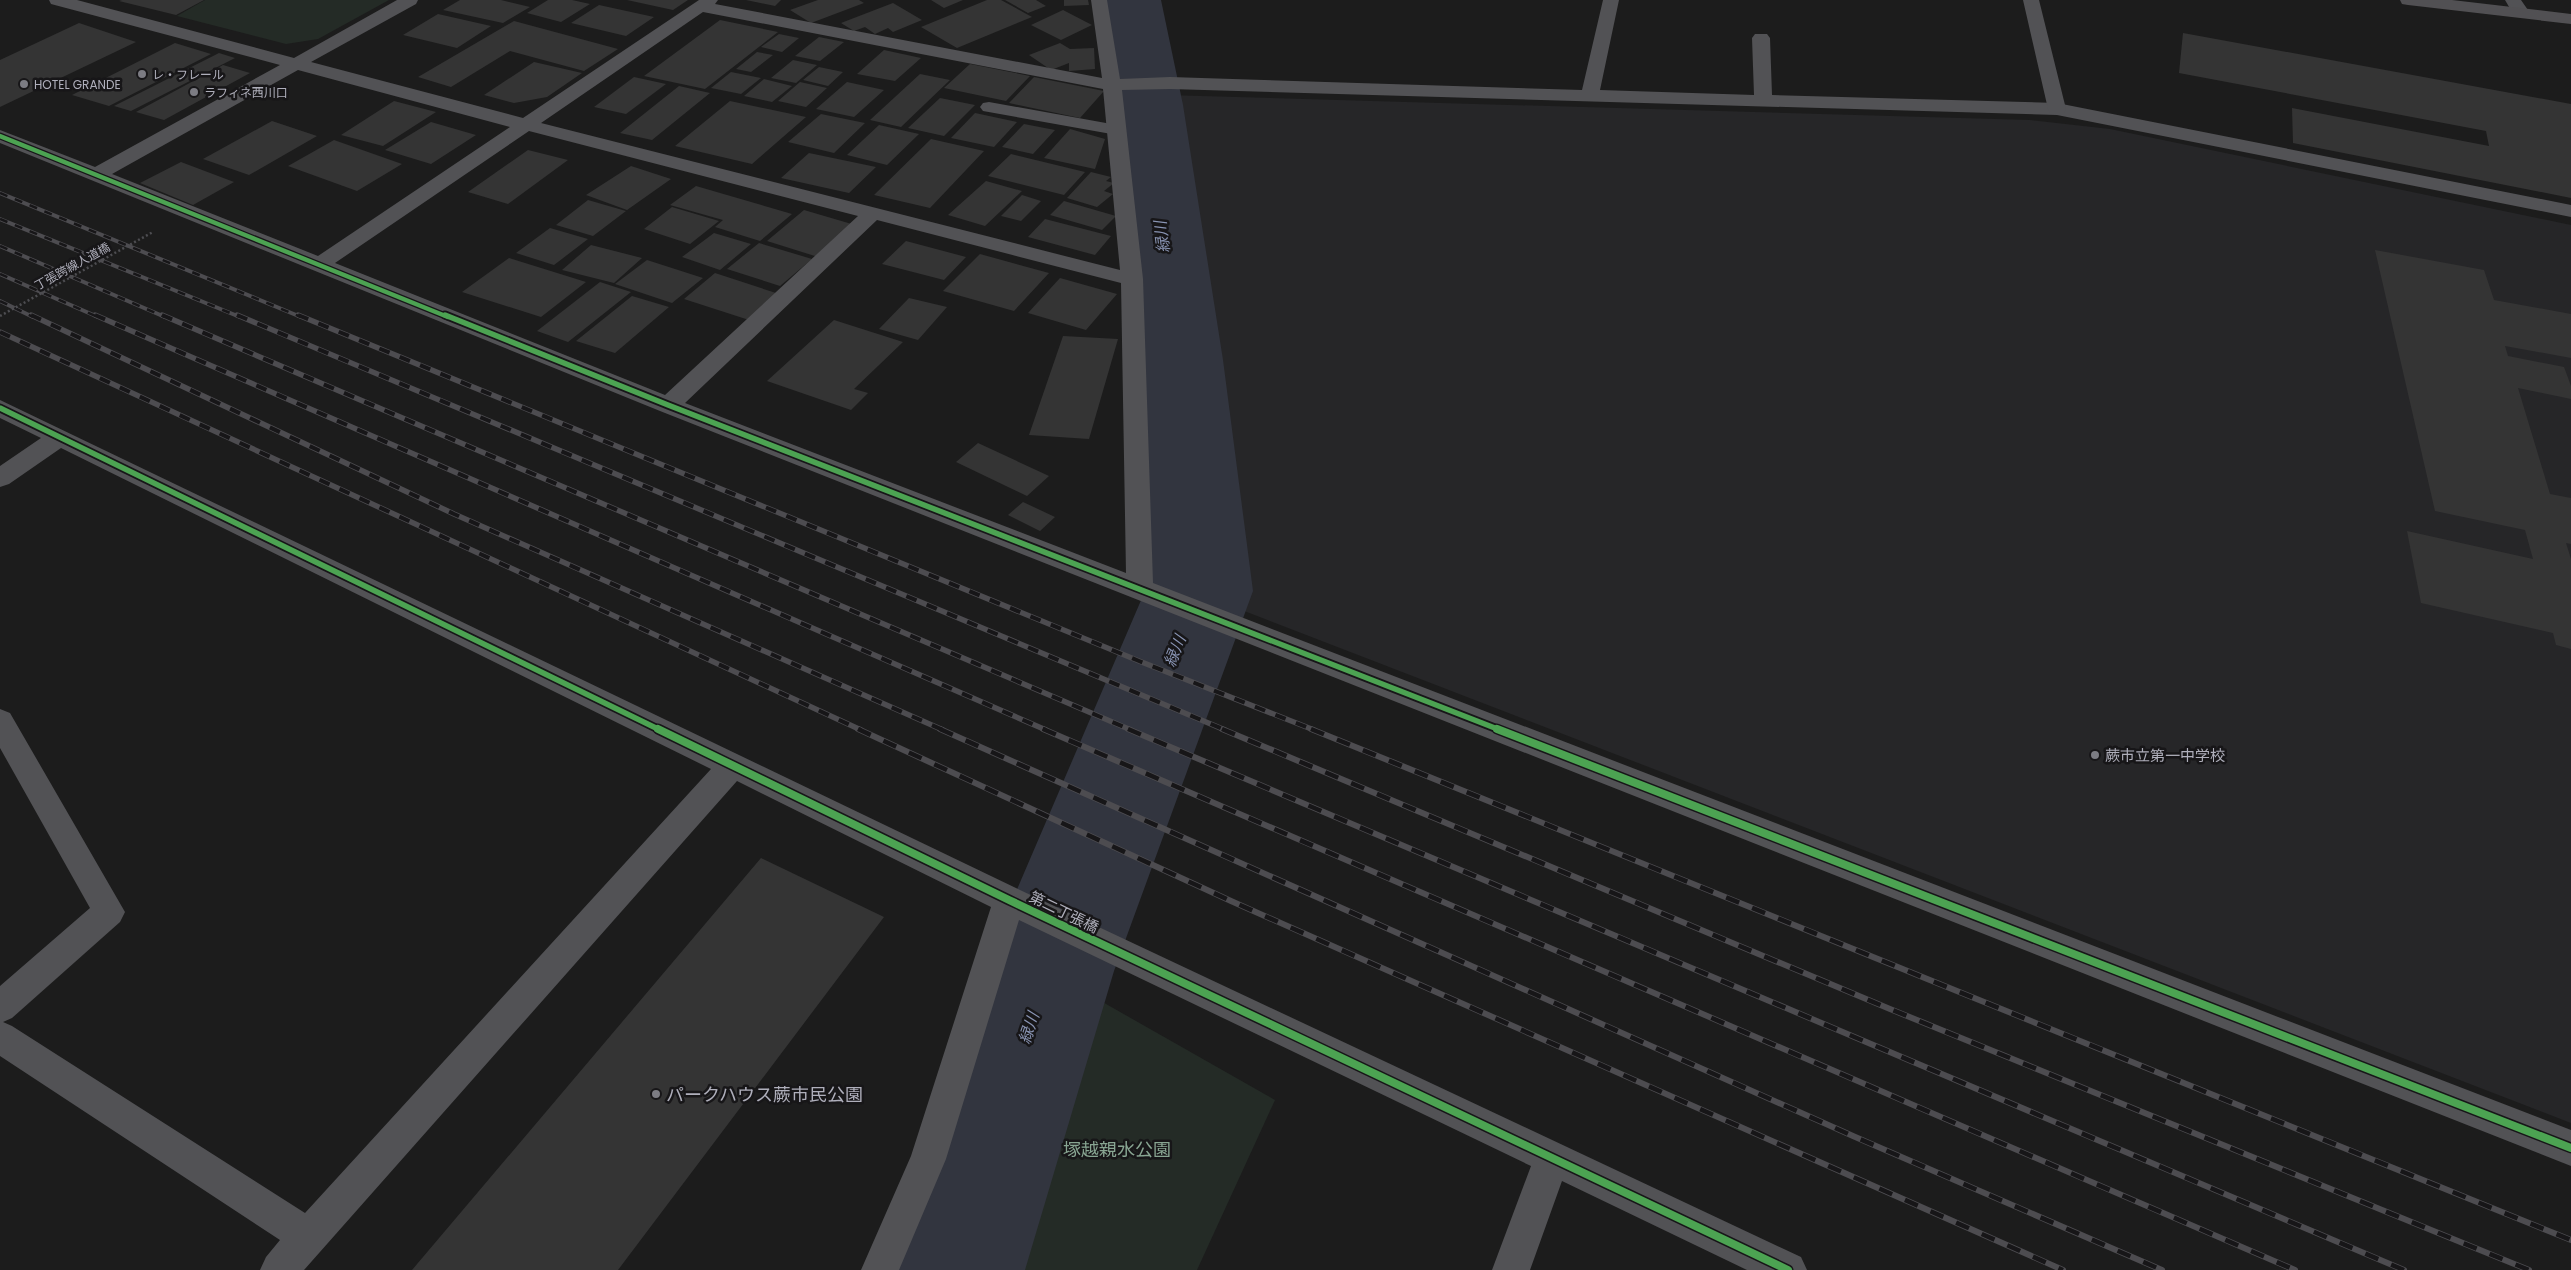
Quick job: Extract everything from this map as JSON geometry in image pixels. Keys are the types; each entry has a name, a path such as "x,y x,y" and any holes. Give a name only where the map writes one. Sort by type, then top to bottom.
{"main road":[{"path":"2408,0 2517,6 2571,19"}],"street":[{"path":"57,0 526,125 1132,279"},
{"path":"98,174 410,0"},
{"path":"1099,0 1112,85 1132,279 1142,591"},
{"path":"1590,95 1611,0"},
{"path":"2030,0 2057,109"},
{"path":"320,264 706,3 1112,85 1170,83 2057,109 2571,211"},
{"path":"1761,38 1764,100"},
{"path":"0,136 668,405 2571,1148"},
{"path":"668,405 871,214"},
{"name":"第二丁張橋","path":"0,408 1102,945 1788,1270"},
{"path":"0,478 60,437"},
{"path":"0,721 109,912 0,1007"},
{"path":"279,1270 732,766"},
{"path":"880,1270 928,1159 1012,901"},
{"path":"0,1037 309,1237"},
{"path":"1511,1270 1552,1158"}],"lane":[{"path":"989,107 1117,130"}],"shaded area":[{"name":"蕨市立第一中学校","path":"1166,95 2030,120 2110,129 2571,225 2571,1123 1234,607"}],"green space":[{"path":"205,0 389,0 318,39 286,44 177,16"},
{"name":"塚越親水公園","path":"1048,971 1275,1100 1197,1270 949,1270"}],"building":[{"path":"204,0 176,15 119,1"},
{"path":"460,0 501,0 530,7 503,23 443,10"},
{"path":"548,0 572,0 590,4 561,22 527,13"},
{"path":"627,0 688,0 673,10"},
{"path":"746,0 781,0 775,6"},
{"path":"818,0 859,0 864,3 811,23 790,10"},
{"path":"931,0 963,0 944,8"},
{"path":"987,0 1001,0 1032,17 957,48 921,27"},
{"path":"1005,0 1036,0 1046,6 1028,13"},
{"path":"1064,0 1088,0 1089,5 1064,6"},
{"path":"893,3 922,20 893,32 888,28 875,34 865,27 854,31 841,23"},
{"path":"599,5 654,17 626,36 571,23"},
{"path":"1063,10 1092,25 1061,40 1031,25"},
{"path":"438,14 491,26 457,48 403,35"},
{"path":"720,20 778,32 705,89 644,76"},
{"path":"514,21 618,49 584,71 510,51 451,87 418,77"},
{"name":"HOTEL GRANDE","path":"79,23 136,42 0,107 0,60"},
{"path":"2183,33 2571,104 2571,198 2293,143 2292,108 2489,146 2486,131 2179,73"},
{"path":"779,34 799,38 782,52 761,47"},
{"path":"819,37 844,42 820,61 795,56"},
{"name":"レ・フレール","path":"175,43 211,54 109,106 72,95"},
{"path":"1060,43 1070,49 1094,48 1095,69 1069,71 1069,63 1051,70 1029,55"},
{"path":"884,50 921,58 895,81 857,74"},
{"path":"757,52 773,55 751,72 736,69"},
{"path":"219,53 235,58 131,111 114,106"},
{"path":"793,60 817,65 796,83 771,78"},
{"path":"534,62 582,73 547,97 514,103 484,95"},
{"path":"970,64 1030,76 1006,101 944,88"},
{"name":"ラフィネ西川口","path":"223,65 250,73 164,120 136,112"},
{"path":"819,67 843,72 828,86 803,80"},
{"path":"731,72 761,78 741,94 711,88"},
{"path":"920,74 950,80 901,127 870,120"},
{"path":"634,77 666,84 626,114 594,107"},
{"path":"1034,77 1104,91 1080,118 1009,103"},
{"path":"764,79 792,86 772,102 744,96"},
{"path":"800,82 827,88 806,107 778,101"},
{"path":"847,82 884,90 854,117 816,109"},
{"path":"679,86 710,93 652,140 620,133"},
{"path":"940,98 975,105 944,136 908,128"},
{"path":"394,101 436,112 383,146 341,135"},
{"path":"730,101 806,117 752,164 675,146"},
{"path":"975,113 1017,122 994,147 951,138"},
{"path":"821,114 865,123 834,153 788,142"},
{"path":"272,121 317,136 249,175 203,159"},
{"path":"431,122 476,135 431,164 385,150"},
{"path":"1024,124 1055,130 1033,154 1002,147"},
{"path":"879,125 919,134 887,165 847,155"},
{"path":"1070,129 1105,139 1095,169 1044,158"},
{"path":"931,139 984,151 930,208 874,195"},
{"path":"334,140 402,164 357,191 288,166"},
{"path":"528,150 568,160 508,204 468,192"},
{"path":"809,153 876,167 849,193 781,178"},
{"path":"1011,154 1085,172 1064,195 988,176"},
{"path":"181,162 234,182 193,205 140,183"},
{"path":"631,166 671,179 627,210 586,195"},
{"path":"1091,172 1111,177 1106,181 1114,183 1104,191 1113,194 1097,207 1067,198"},
{"path":"986,181 1022,191 985,226 948,215"},
{"path":"696,186 792,214 760,241 715,227 723,220 670,205"},
{"path":"1022,195 1041,201 1021,221 1001,216"},
{"path":"588,200 626,211 593,236 556,225"},
{"path":"1064,201 1116,216 1102,230 1050,215"},
{"path":"672,207 719,221 690,244 644,229"},
{"path":"804,210 855,225 818,257 767,241"},
{"path":"1045,219 1111,236 1095,255 1028,237"},
{"path":"550,228 588,239 554,265 516,253"},
{"path":"714,233 751,244 720,270 682,257"},
{"path":"906,241 966,257 944,280 882,264"},
{"path":"759,243 812,259 780,286 727,269"},
{"path":"591,245 642,258 614,283 562,270"},
{"path":"2375,250 2484,270 2494,300 2571,314 2571,358 2505,346 2508,356 2564,367 2571,386 2571,399 2518,388 2550,494 2571,498 2571,544 2566,543 2571,559 2571,649 2556,645 2553,633 2421,603 2407,531 2533,559 2525,530 2435,511"},
{"path":"980,254 1049,273 1014,311 943,291"},
{"path":"509,258 586,282 541,317 462,292"},
{"path":"647,260 703,278 672,303 615,284"},
{"path":"715,273 779,294 749,320 684,299"},
{"path":"1060,278 1117,294 1086,330 1028,313"},
{"path":"600,282 631,292 568,342 537,331"},
{"path":"632,296 669,307 615,353 576,341"},
{"path":"909,298 947,307 918,340 879,329"},
{"path":"834,320 903,342 854,389 868,393 851,410 767,381"},
{"path":"1063,336 1118,339 1089,439 1029,435"},
{"path":"978,443 1049,476 1027,496 956,462"},
{"path":"1023,502 1055,517 1040,531 1008,515"},
{"name":"パークハウス蕨市民公園","path":"761,858 884,917 618,1270 412,1270"}],"waterway":[{"name":"緑川","path":"949,1270 1048,971 1199,591 1177,360 1146,105 1127,0"}],"railway":[{"path":"0,193 301,317"},
{"path":"0,219 240,317"},
{"path":"0,246 165,317"},
{"path":"0,274 98,317"},
{"path":"0,301 33,317"},
{"path":"31,315 454,514 943,730"},
{"path":"95,315 1046,730"},
{"path":"162,315 1131,730"},
{"path":"237,315 1225,730"},
{"path":"298,315 1139,661 1314,730"},
{"path":"0,332 861,730"},
{"path":"858,729 1231,901 2063,1270"},
{"path":"940,729 1853,1136 2162,1270"},
{"path":"1043,729 2295,1270"},
{"path":"1128,729 2404,1270"},
{"path":"1222,729 1890,1009 2529,1270"},
{"path":"1311,729 2571,1240"}],"cycle path":[{"path":"0,136 668,405 2571,1148"},
{"path":"0,408 1009,900 1788,1270"}],"place":[{"name":"レ・フレール","path":"142,74"},
{"name":"HOTEL GRANDE","path":"24,84"},
{"name":"ラフィネ西川口","path":"194,92"},
{"name":"蕨市立第一中学校","path":"2095,755"},
{"name":"パークハウス蕨市民公園","path":"656,1094"}]}
